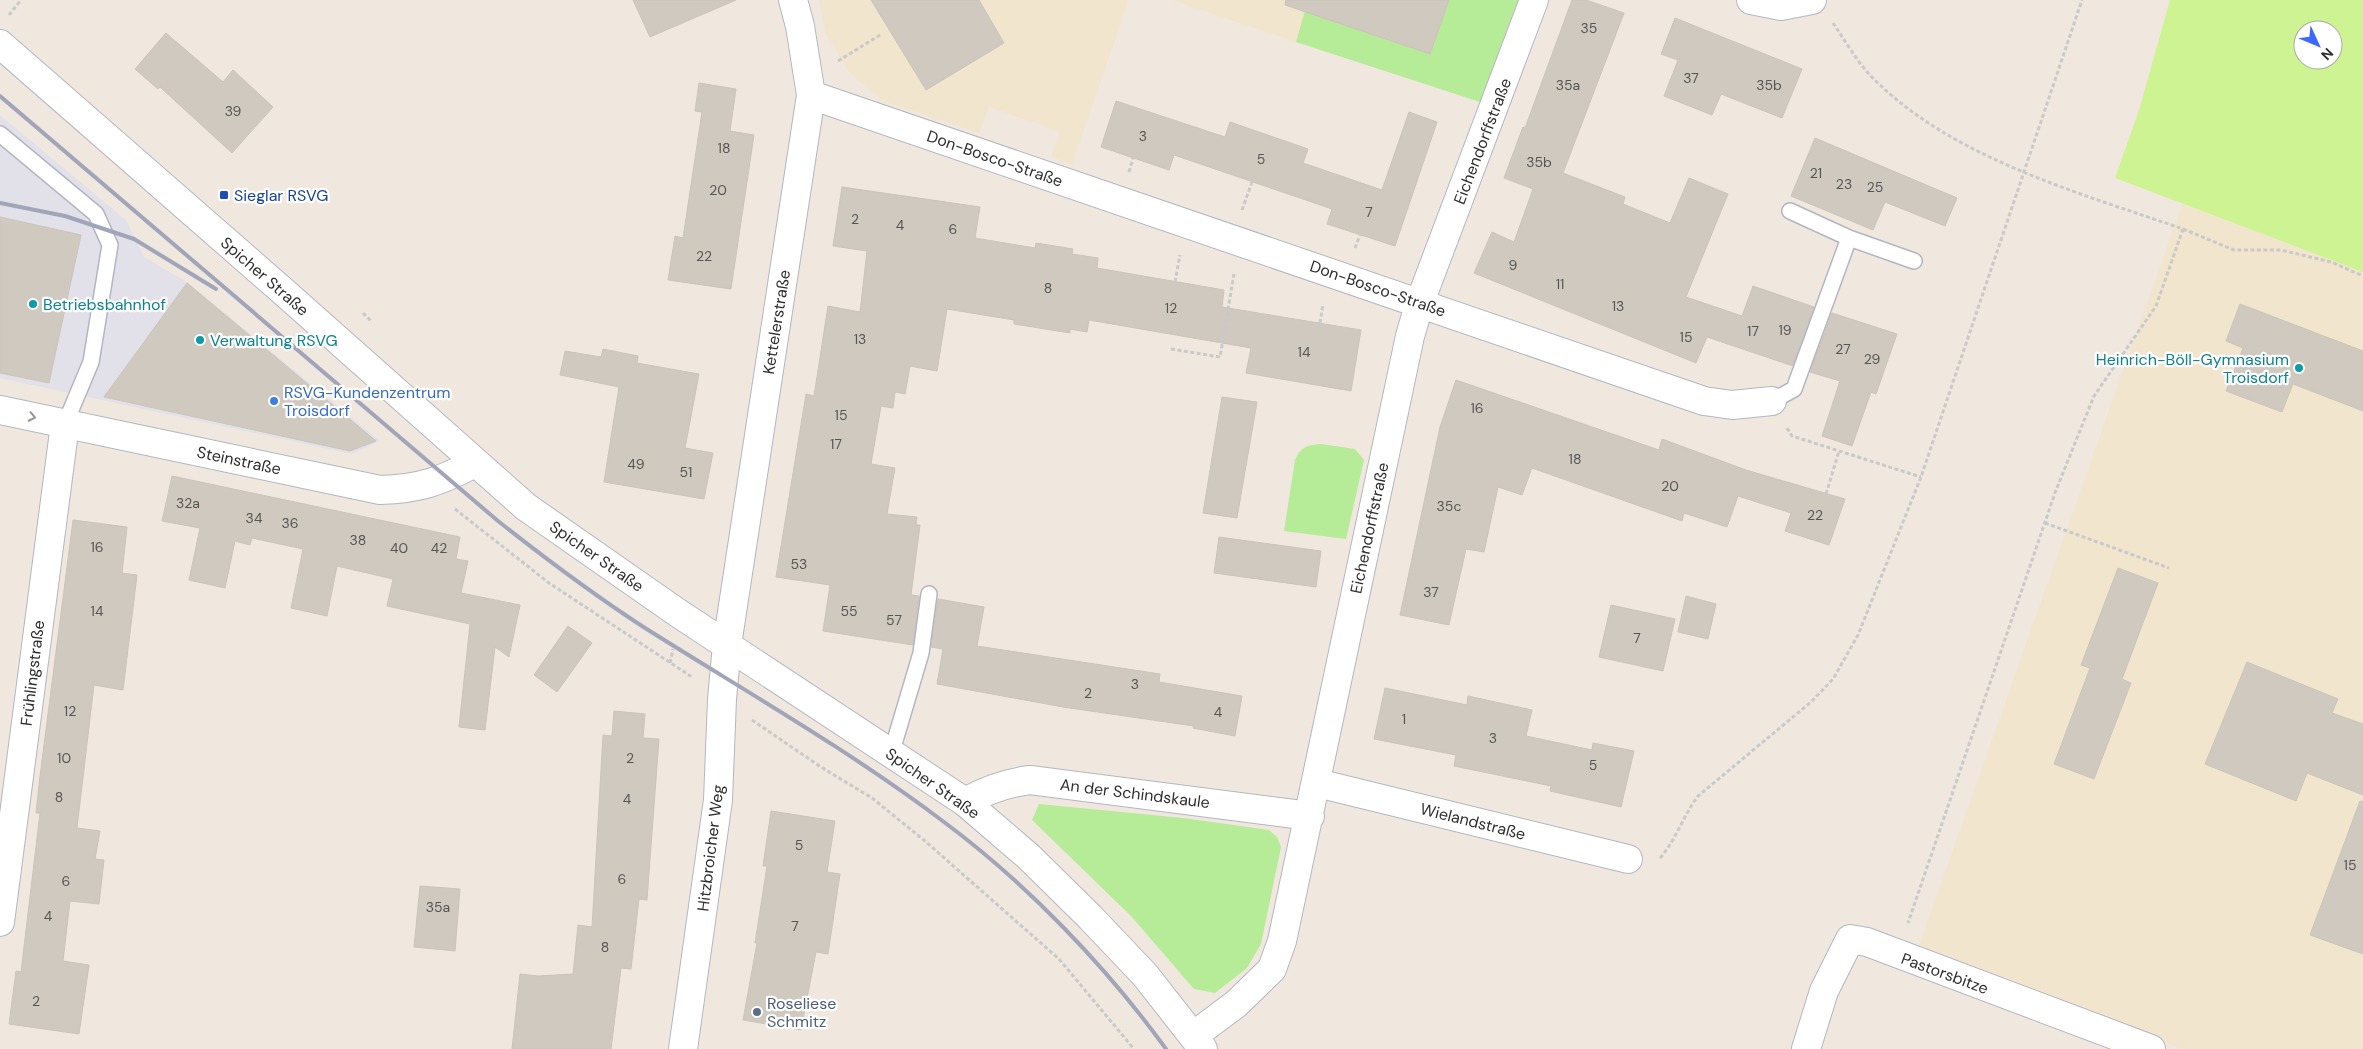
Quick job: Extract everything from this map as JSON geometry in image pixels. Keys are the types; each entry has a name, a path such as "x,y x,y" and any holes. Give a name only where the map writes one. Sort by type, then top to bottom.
{"street":[{"name":"Kettelerstraße","path":"727,645 811,95 793,0"},
{"name":"Eichendorffstraße","path":"1198,1042 1272,969 1282,941 1317,783 1410,336 1420,302 1534,0"},
{"path":"1751,0 1781,6 1821,9"},
{"name":"Spicher Straße","path":"0,44 285,292 526,507 727,645 964,802 1030,857 1090,917 1145,975 1198,1042"},
{"name":"Don-Bosco-Straße","path":"811,95 1420,302 1704,401 1732,405 1772,401"},
{"name":"Steinstraße","path":"0,410 380,490 408,489 433,483 475,463"},
{"name":"Frühlingstraße","path":"0,922 65,424"},
{"name":"Hitzbroicher Weg","path":"683,1049 718,800 722,699 727,645"},
{"name":"An der Schindskaule","path":"964,802 989,789 1009,782 1030,780 1310,816"},
{"name":"Wielandstraße","path":"1317,783 1628,859"},
{"name":"Pastorsbitze","path":"1806,1049 1824,992 1850,939 1867,942 1897,955 2151,1049"}],"lane":[{"path":"0,134 96,214 110,245 91,362 65,424"},
{"path":"1790,211 1849,238 1914,262"},
{"name":"Don-Bosco-Straße","path":"1772,401 1794,389 1849,238"},
{"path":"891,754 921,653 929,594"}],"path":[{"path":"1628,859 1644,863 1657,861 1666,851 1686,812 1698,796 1768,740 1833,679 1858,635 1921,477 2082,0"},
{"path":"1821,9 1868,73 1903,103 1939,129 1982,154 2025,173 2183,229 2234,250 2281,250 2331,262 2363,276"},
{"path":"807,66 832,65 880,35"},
{"path":"1897,955 2044,523 2094,396 2156,306 2183,229"},
{"path":"1171,349 1220,357 1239,241"},
{"path":"363,313 372,322"},
{"path":"1772,401 1792,436 1921,477"},
{"path":"1826,494 1839,451"},
{"path":"433,483 458,512 549,583 821,767 872,798 925,841 1059,959 1134,1049"},
{"path":"2044,523 2169,568"}],"shaded area":[{"path":"819,0 1129,0 1072,165 1051,157 1060,132 989,107 979,133 885,102 850,74 825,32"},
{"path":"1171,0 1308,0 1296,42"},
{"path":"0,115 126,220 144,257 187,282 380,441 352,454 0,378"},
{"path":"2182,204 2363,272 2363,1049 2183,1049 1918,948"}],"green space":[{"path":"1308,0 1518,0 1480,102 1296,42"},
{"path":"2170,0 2363,0 2363,272 2115,178 2139,110"},
{"path":"1321,444 1355,449 1364,460 1346,539 1284,531 1295,460 1305,448"},
{"path":"1039,804 1183,818 1269,830 1277,837 1281,847 1261,944 1247,968 1215,993 1194,989 1131,916 1032,820"}],"building":[{"path":"633,0 736,0 650,37"},
{"path":"871,0 979,0 1004,43 926,90"},
{"path":"1286,0 1449,0 1430,54 1285,5"},
{"path":"1572,0 1586,0 1624,13 1563,173 1625,197 1623,204 1670,223 1689,178 1728,194 1686,297 1742,316 1753,286 1814,307 1793,366 1707,337 1696,363 1474,273 1492,232 1514,242 1533,189 1504,178 1523,127 1525,128"},
{"path":"1675,18 1802,69 1782,118 1721,94 1712,115 1664,96 1678,60 1661,54"},
{"path":"166,33 223,82 233,70 273,107 232,153 160,87 158,89 135,69"},
{"path":"699,83 736,89 730,131 754,135 731,289 668,280 675,236 683,238 702,112 695,111"},
{"path":"1116,101 1225,137 1230,122 1308,149 1303,163 1382,190 1409,112 1437,122 1395,246 1327,224 1332,209 1174,155 1169,170 1101,147"},
{"path":"1815,138 1957,198 1945,226 1885,202 1873,230 1791,196"},
{"path":"842,187 980,207 975,238 1035,248 1036,243 1073,249 1072,254 1098,258 1097,268 1224,290 1222,307 1361,330 1351,391 1246,373 1251,348 1089,320 1087,332 1070,329 1070,333 1014,324 1014,320 947,309 937,371 910,366 905,394 895,392 893,408 881,406 871,464 895,468 887,514 917,517 916,525 920,525 911,595 919,596 913,645 823,631 830,585 776,577 806,394 814,396 828,306 860,312 867,251 833,246"},
{"name":"Betriebsbahnhof","path":"0,217 81,235 49,383 0,373"},
{"name":"Verwaltung RSVG","path":"187,283 376,441 350,451 104,397"},
{"name":"Heinrich-Böll-Gymnasium Troisdorf","path":"2240,304 2363,351 2363,411 2293,384 2282,412 2226,391 2243,348 2226,341"},
{"path":"1832,313 1897,334 1876,394 1871,392 1852,446 1822,436 1840,381 1810,372"},
{"path":"603,349 638,356 637,363 699,374 685,448 713,453 704,499 604,482 619,387 560,375 565,351 601,357"},
{"path":"1456,380 1659,450 1662,439 1746,470 1845,499 1829,545 1785,531 1791,513 1738,496 1727,527 1684,513 1682,521 1532,468 1522,495 1498,487 1484,552 1466,549 1449,625 1400,615 1440,427"},
{"path":"1222,397 1257,402 1237,518 1203,513"},
{"path":"172,476 460,537 456,559 468,561 461,593 520,605 509,657 495,647 485,730 459,727 470,624 387,606 393,579 337,566 327,616 291,608 303,549 252,538 250,545 235,541 225,588 189,580 200,528 162,521"},
{"path":"73,520 127,527 122,573 137,575 123,690 94,685 77,828 100,831 95,859 104,860 99,904 70,901 63,961 89,965 79,1034 9,1024 16,971 21,972 40,813 36,813 40,776"},
{"path":"1219,537 1321,551 1316,587 1214,573"},
{"path":"2118,568 2158,583 2122,679 2131,683 2094,779 2054,764 2090,668 2081,665"},
{"path":"1686,596 1716,604 1708,639 1678,632"},
{"path":"938,599 984,607 977,646 1160,674 1159,682 1242,696 1235,736 1193,728 1194,726 1063,707 937,684 943,649 931,647"},
{"path":"1611,605 1675,619 1663,671 1599,657"},
{"path":"568,626 592,643 557,692 534,675"},
{"path":"2247,662 2338,699 2332,713 2363,724 2363,795 2307,773 2296,801 2205,764"},
{"path":"1385,688 1467,705 1468,696 1532,710 1526,736 1592,750 1593,743 1634,751 1621,807 1550,791 1551,786 1454,766 1456,755 1374,739"},
{"path":"614,711 645,714 643,738 659,739 647,900 639,899 631,969 621,968 611,1049 512,1049 520,974 538,976 573,974 578,925 592,927 603,735 612,736"},
{"path":"2360,801 2363,802 2363,954 2310,935"},
{"path":"771,811 835,821 827,872 840,874 828,954 816,952 801,1030 743,1020 757,943 755,943 767,866 763,866"},
{"path":"420,886 460,889 455,951 414,947"}],"railway":[{"path":"0,96 498,521 534,549 589,590 645,628 871,770 975,846 1063,927 1118,987 1166,1049"},
{"path":"0,203 65,216 134,239 216,289"}],"place":[{"name":"Sieglar RSVG","path":"224,195"},
{"name":"Betriebsbahnhof","path":"33,304"},
{"name":"Verwaltung RSVG","path":"200,340"},
{"name":"Heinrich-Böll-Gymnasium Troisdorf","path":"2299,368"},
{"name":"RSVG-Kundenzentrum Troisdorf","path":"274,401"},
{"name":"Roseliese Schmitz","path":"757,1012"}]}
